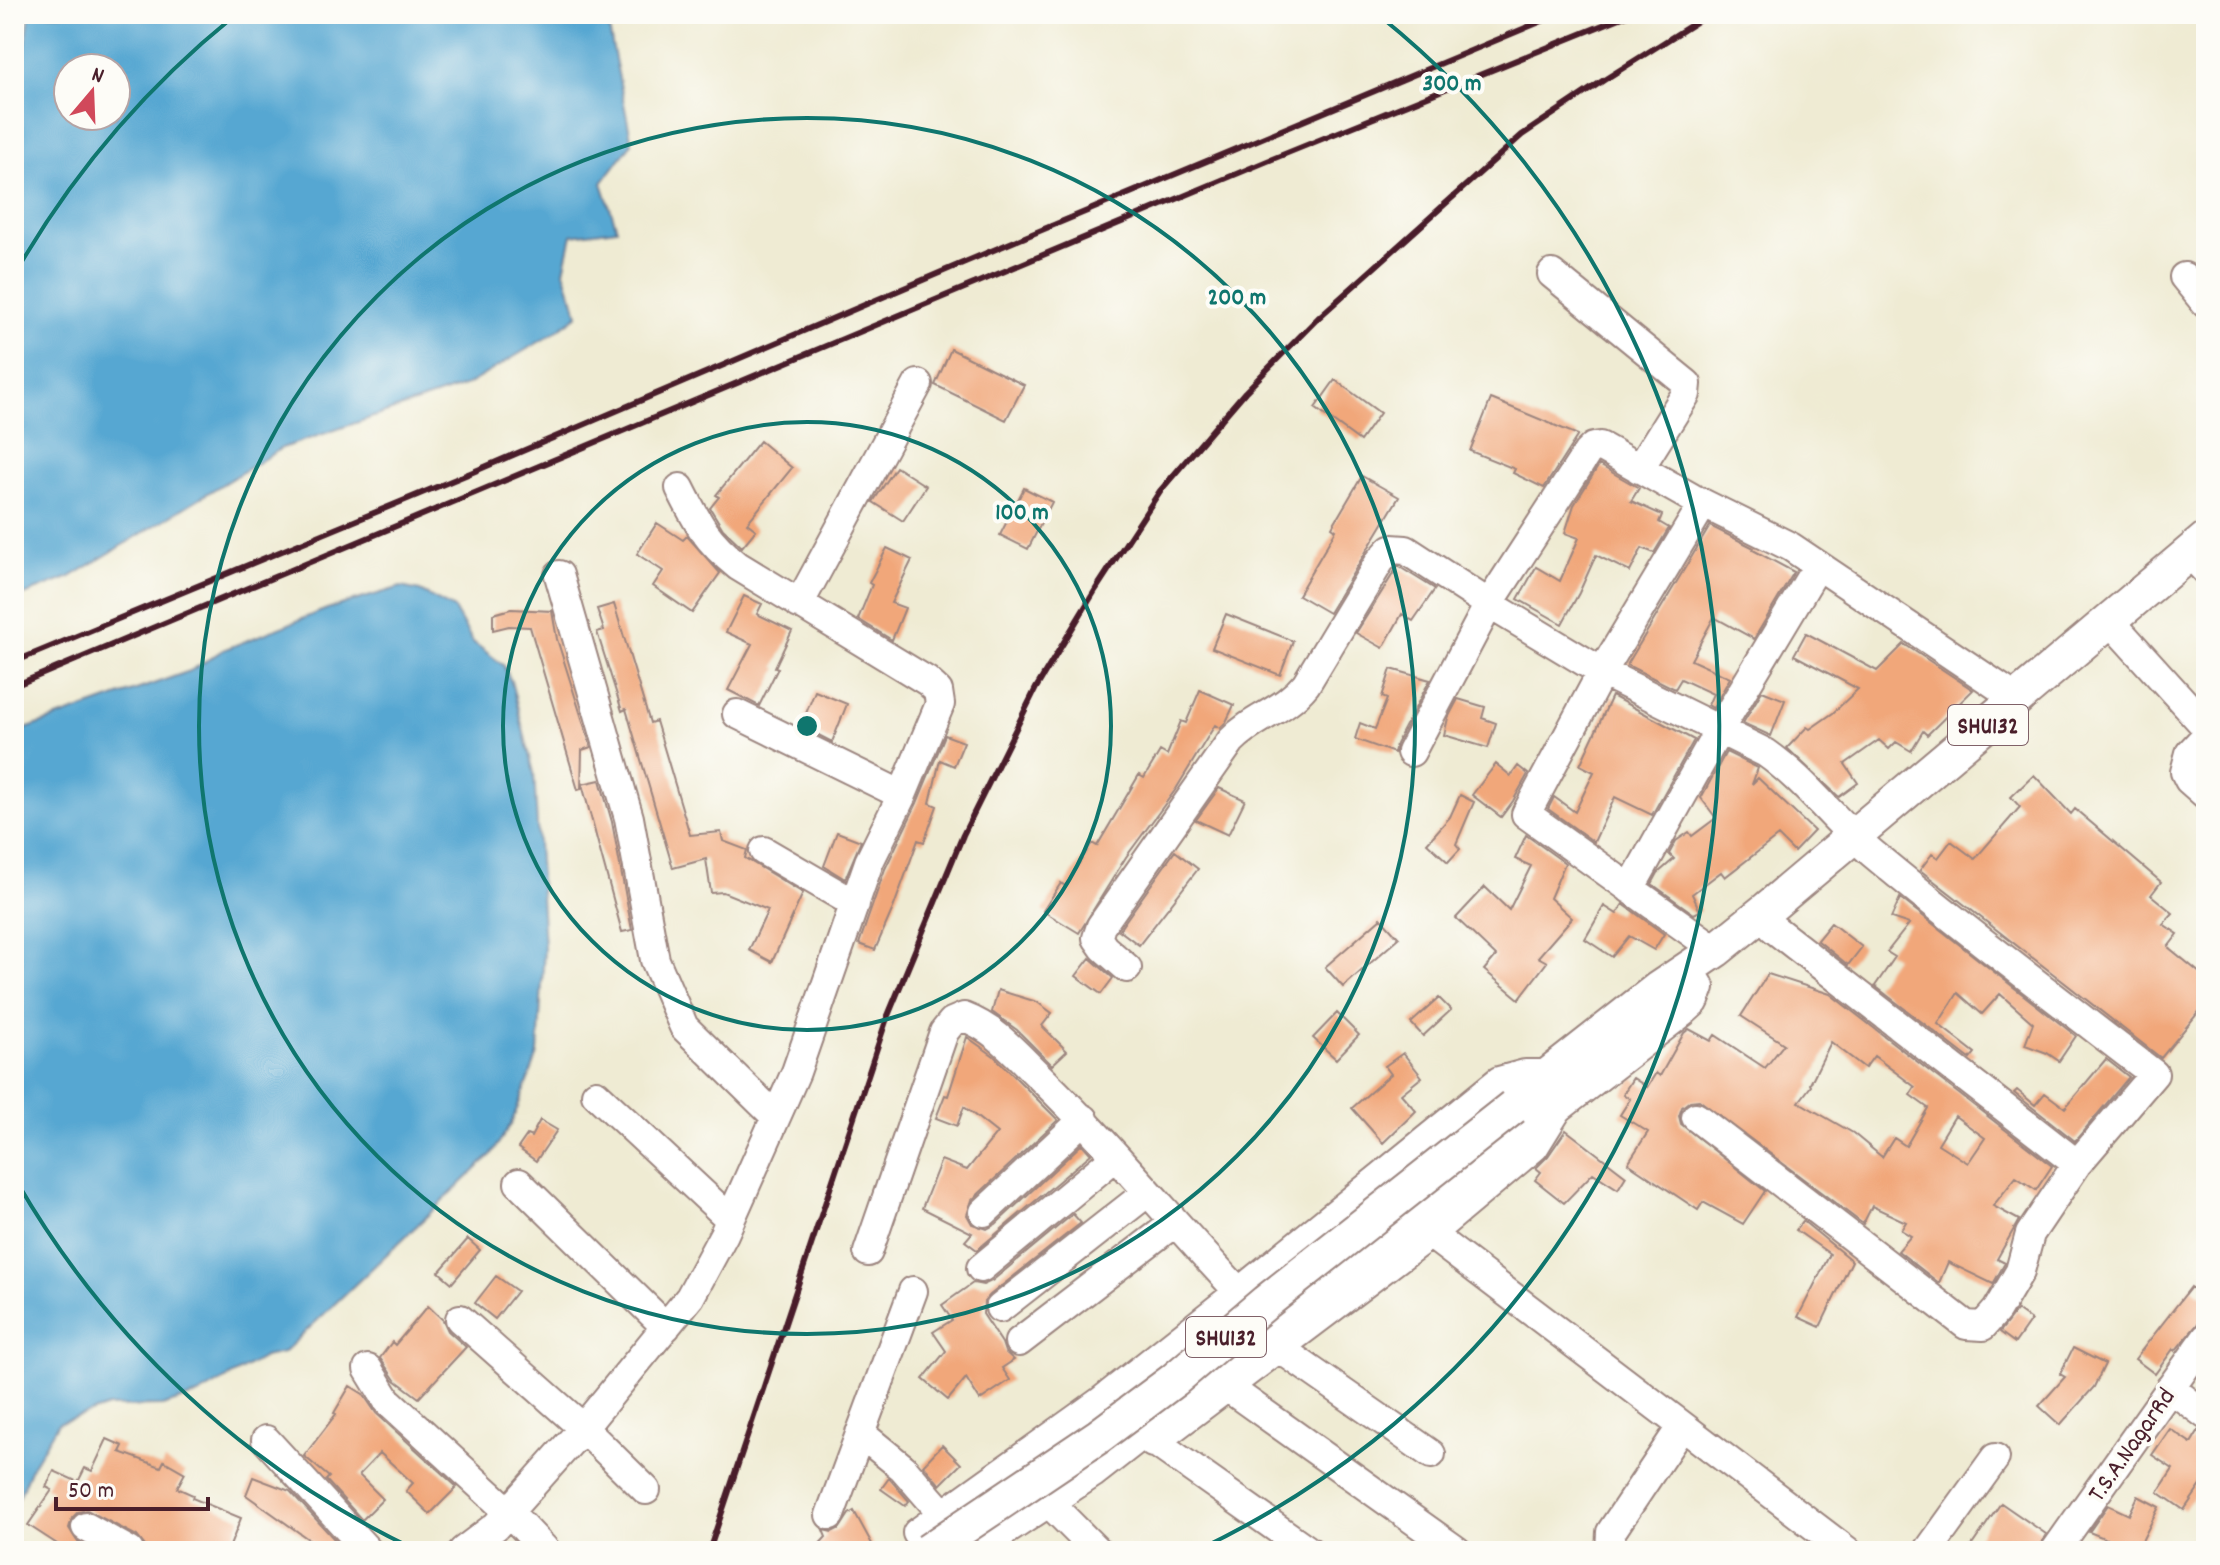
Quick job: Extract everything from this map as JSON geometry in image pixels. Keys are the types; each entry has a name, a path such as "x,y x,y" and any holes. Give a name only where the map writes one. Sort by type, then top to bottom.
{"main road":[{"name":"SHU132","path":"970,1551 1091,1471 1331,1288 1556,1088 1658,989 1686,988 1716,950 1859,842 2017,699 2201,557"},
{"path":"1686,988 1773,928 1859,842 2116,625"},
{"name":"SHU132","path":"928,1551 1099,1436 1174,1380 1266,1302 1520,1118"}],"street":[{"path":"1552,274 1687,384 1686,394 1639,469"},
{"path":"2184,277 2206,304"},
{"path":"799,604 918,384"},
{"path":"1411,752 1489,604 1593,447 1600,446 1703,504 1791,547 2017,699"},
{"path":"463,1551 509,1512 583,1428 690,1297 730,1219 796,1072 869,862 902,795 940,704 938,691 927,681 738,566 716,549 700,529 680,488"},
{"path":"1703,504 1602,672 1526,814 1716,950"},
{"path":"1127,968 1097,938 1101,926 1231,741 1243,729 1286,705 1306,684 1380,561 1391,549 1406,550 1602,672 1766,753 1788,768 1859,842 2154,1074 2077,1164 2030,1234 2020,1271 1997,1310 1983,1326 1966,1325 1696,1117"},
{"path":"1630,889 1719,730 1818,565"},
{"path":"559,575 629,818 655,960 684,1027 776,1117"},
{"path":"2116,625 2206,727"},
{"path":"737,714 902,795"},
{"path":"2206,736 2190,753 2185,772 2189,780 2206,795"},
{"path":"764,851 855,904"},
{"path":"1773,928 2077,1164"},
{"path":"868,1252 944,1032 952,1022 964,1017 992,1031 1084,1119 1239,1292"},
{"path":"935,1551 917,1533 1100,1402 1499,1081 1525,1074 1556,1088 1553,1120 1534,1147 1430,1234 1155,1442 990,1551"},
{"path":"596,1094 730,1219"},
{"path":"984,1212 1084,1119"},
{"path":"981,1268 1115,1157"},
{"path":"519,1183 666,1327"},
{"path":"1000,1308 1148,1192"},
{"path":"1019,1342 1174,1223"},
{"path":"1430,1234 1847,1551"},
{"path":"830,1515 913,1291"},
{"path":"460,1319 583,1428 646,1490"},
{"name":"T.S.A.NagarRd","path":"2055,1551 2206,1338"},
{"path":"1279,1348 1431,1454"},
{"path":"368,1369 387,1400 509,1512 546,1551"},
{"path":"1227,1387 1457,1551"},
{"path":"2170,1388 2206,1415"},
{"path":"1610,1551 1611,1532 1682,1426"},
{"path":"860,1433 903,1468 943,1514"},
{"path":"266,1440 368,1551"},
{"path":"1155,1442 1309,1551"},
{"path":"1928,1551 1995,1458"},
{"path":"1054,1508 1097,1551"},
{"path":"86,1527 129,1551"}],"water":[{"path":"30,14 606,14 632,143 602,183 617,229 572,235 564,271 578,315 554,333 467,385 282,448 70,577 14,599 14,100 20,87"},
{"path":"401,587 420,591 454,609 473,642 503,665 511,681 534,773 544,948 538,1054 511,1124 491,1155 283,1353 264,1357 198,1395 162,1406 108,1407 58,1423 30,1470 14,1509 14,733 190,671 223,650 327,609"}],"building":[{"path":"951,349 1024,385 1006,420 935,385"},
{"path":"1335,380 1380,413 1360,441 1315,408"},
{"path":"1491,399 1578,435 1544,488 1513,473 1515,469 1470,451"},
{"path":"760,441 792,468 747,523 756,530 742,547 723,529 710,508 719,497 716,495"},
{"path":"1599,465 1639,488 1631,501 1662,515 1659,522 1669,528 1654,553 1642,548 1630,572 1596,555 1562,624 1518,599 1536,567 1560,581 1579,538 1565,533 1574,505"},
{"path":"896,467 926,486 903,521 873,502"},
{"path":"1362,476 1399,497 1329,613 1298,595 1336,530 1332,527"},
{"path":"1024,488 1052,502 1028,549 1000,535"},
{"path":"657,523 683,540 687,536 720,573 692,613 653,586 663,571 637,554"},
{"path":"1710,526 1794,572 1754,639 1714,617 1691,660 1730,678 1713,708 1708,705 1713,694 1681,679 1675,689 1627,665"},
{"path":"887,548 912,560 891,603 905,608 892,640 858,619 872,585 869,583"},
{"path":"1398,566 1435,589 1413,621 1402,614 1383,648 1356,633"},
{"path":"744,596 762,604 757,614 792,631 759,706 728,690 752,644 726,632"},
{"path":"614,604 650,723 656,721 690,835 721,832 723,841 747,850 745,858 803,893 772,962 749,950 768,910 723,892 711,893 706,859 673,868 626,709 622,711 597,632 604,630 597,609"},
{"path":"511,609 552,611 557,639 591,747 582,750 581,789 578,790 530,627 509,626 493,630 493,614"},
{"path":"1226,614 1293,641 1280,675 1212,648"},
{"path":"1806,633 1877,671 1904,644 1973,690 1927,735 1923,731 1911,751 1896,742 1889,749 1879,740 1845,764 1858,783 1839,797 1787,748 1807,727 1810,729 1833,713 1858,689 1794,655"},
{"path":"1391,669 1430,680 1394,753 1355,739 1360,723 1375,729 1387,699 1382,697"},
{"path":"1200,690 1234,705 1226,722 1220,728 1215,725 1079,933 1043,911 1061,883 1065,886 1092,843 1097,846 1139,775 1144,778 1160,751 1167,755 1181,721 1186,723"},
{"path":"815,691 847,704 832,742 801,726"},
{"path":"1762,691 1785,700 1771,736 1743,723"},
{"path":"1612,696 1694,740 1652,815 1615,797 1594,842 1548,809 1554,797 1575,812 1594,772 1580,765"},
{"path":"1458,699 1485,707 1482,718 1496,723 1488,748 1444,735 1448,718"},
{"path":"945,735 964,742 954,766 940,760 930,803 937,806 924,842 918,840 875,950 859,944 885,869"},
{"path":"1726,752 1758,768 1752,784 1758,778 1814,831 1794,852 1778,836 1725,877 1721,872 1692,894 1700,911 1694,914 1652,884 1658,873 1674,859 1669,854 1676,841 1689,832 1692,836 1716,818 1701,798"},
{"path":"1496,764 1511,776 1518,766 1528,774 1501,817 1472,795"},
{"path":"2034,775 2071,814 2075,809 2161,882 2151,895 2173,913 2163,924 2178,934 2168,947 2206,978 2206,1003 2161,1058 1920,870 1932,854 1938,858 1951,841 1975,859 2020,807 2011,797"},
{"path":"600,780 612,822 632,930 622,932 582,784"},
{"path":"1219,788 1245,800 1228,835 1196,820"},
{"path":"1460,795 1474,802 1456,844 1460,849 1448,862 1427,843 1450,817"},
{"path":"837,832 861,841 845,879 824,866"},
{"path":"1526,835 1565,863 1550,898 1572,918 1538,957 1547,962 1519,999 1484,970 1496,956 1456,918 1485,887 1509,910 1531,866 1515,859"},
{"path":"1175,851 1198,869 1139,945 1119,930"},
{"path":"1900,898 2076,1036 2059,1061 2025,1045 2033,1023 2000,994 1982,1014 1958,993 1938,1024 1975,1053 1970,1059 1875,986 1895,957 1887,952 1909,924 1891,918"},
{"path":"1623,904 1664,934 1654,950 1629,936 1612,957 1585,939 1604,906 1617,914"},
{"path":"1381,918 1399,938 1343,987 1325,967"},
{"path":"1831,923 1862,947 1848,965 1817,940"},
{"path":"1090,958 1113,978 1101,994 1076,976"},
{"path":"1768,974 1830,994 2052,1166 2036,1190 2016,1177 1993,1206 2019,1220 1997,1259 2005,1263 1993,1284 1948,1262 1939,1283 1898,1251 1911,1236 1901,1230 1906,1222 1872,1206 1863,1224 1699,1100 1690,1101 1682,1107 1679,1116 1681,1124 1765,1191 1743,1224 1703,1202 1698,1210 1628,1163 1648,1132 1620,1115 1630,1099 1623,1094 1633,1078 1647,1087 1656,1073 1660,1076 1689,1029 1711,1041 1715,1035 1765,1068 1784,1044 1741,1016","holes":["1831,1042 1865,1068 1874,1056 1915,1087 1910,1095 1928,1108 1906,1146 1894,1138 1882,1157 1853,1133 1799,1102 1811,1086","1955,1116 1985,1138 1968,1163 1938,1144"]},
{"path":"998,990 1037,1002 1052,1013 1042,1026 1067,1051 1052,1065 1017,1030 992,1012"},
{"path":"1439,998 1451,1010 1423,1036 1411,1023"},
{"path":"1337,1013 1359,1035 1336,1059 1313,1038"},
{"path":"967,1037 994,1056 1058,1120 972,1200 967,1215 972,1224 987,1229 996,1224 1082,1144 1091,1154 977,1250 965,1241 972,1233 922,1208 941,1160 967,1170 997,1133 964,1107 957,1126 936,1118 945,1095 948,1096"},
{"path":"1403,1053 1422,1077 1401,1094 1416,1111 1383,1143 1352,1108 1391,1074 1385,1066"},
{"path":"2106,1059 2129,1077 2075,1141 2014,1093 2017,1090 2035,1105 2045,1093 2065,1108"},
{"path":"540,1120 557,1130 536,1161 518,1148 527,1135 531,1137"},
{"path":"1566,1130 1626,1176 1618,1189 1593,1173 1564,1203 1535,1180 1541,1172 1536,1168"},
{"path":"1073,1214 1081,1223 984,1302 983,1314 1005,1352 1014,1360 1002,1368 1010,1380 980,1400 966,1378 948,1400 923,1379 946,1351 933,1332 952,1320 942,1305 973,1283 983,1285 992,1281"},
{"path":"1803,1221 1852,1261 1820,1327 1798,1317 1830,1254 1796,1230"},
{"path":"468,1239 480,1250 452,1283 439,1272"},
{"path":"496,1276 517,1291 495,1319 475,1303"},
{"path":"2191,1287 2206,1299 2206,1314 2175,1351 2173,1349 2155,1374 2135,1359"},
{"path":"428,1306 466,1347 419,1398 395,1380 380,1358"},
{"path":"2017,1310 2031,1320 2015,1343 2000,1332"},
{"path":"2073,1348 2105,1364 2094,1387 2060,1425 2039,1406 2065,1377 2060,1374"},
{"path":"350,1386 363,1394 376,1413 457,1487 430,1514 406,1491 413,1483 380,1453 359,1475 383,1499 362,1520 326,1480 329,1477 304,1456 336,1414"},
{"path":"2170,1429 2191,1443 2199,1430 2206,1432 2206,1478 2184,1510 2158,1492 2173,1469 2152,1455"},
{"path":"107,1439 123,1446 120,1452 161,1467 164,1461 185,1473 177,1488 193,1495 192,1498 241,1518 228,1551 149,1551 137,1536 87,1510 78,1512 72,1518 69,1528 77,1541 94,1551 68,1551 28,1525 52,1490 46,1487 54,1471 78,1482 85,1468 92,1471"},
{"path":"942,1445 961,1464 940,1485 923,1465"},
{"path":"253,1477 290,1491 345,1551 325,1551 246,1495"},
{"path":"889,1478 909,1501 905,1506 881,1489"},
{"path":"2138,1496 2159,1507 2137,1551 2089,1532 2108,1505 2129,1515"},
{"path":"2001,1503 2046,1534 2038,1551 1968,1551"},
{"path":"854,1511 872,1544 858,1551 813,1551 826,1537 823,1530 832,1532 840,1528"}],"railway":[{"path":"14,662 1559,14"},
{"path":"14,686 1265,162 1630,14"},
{"path":"709,1551 887,1018 963,835 1036,688 1096,589 1160,491 1245,392 1318,318 1522,135 1709,14"}]}
